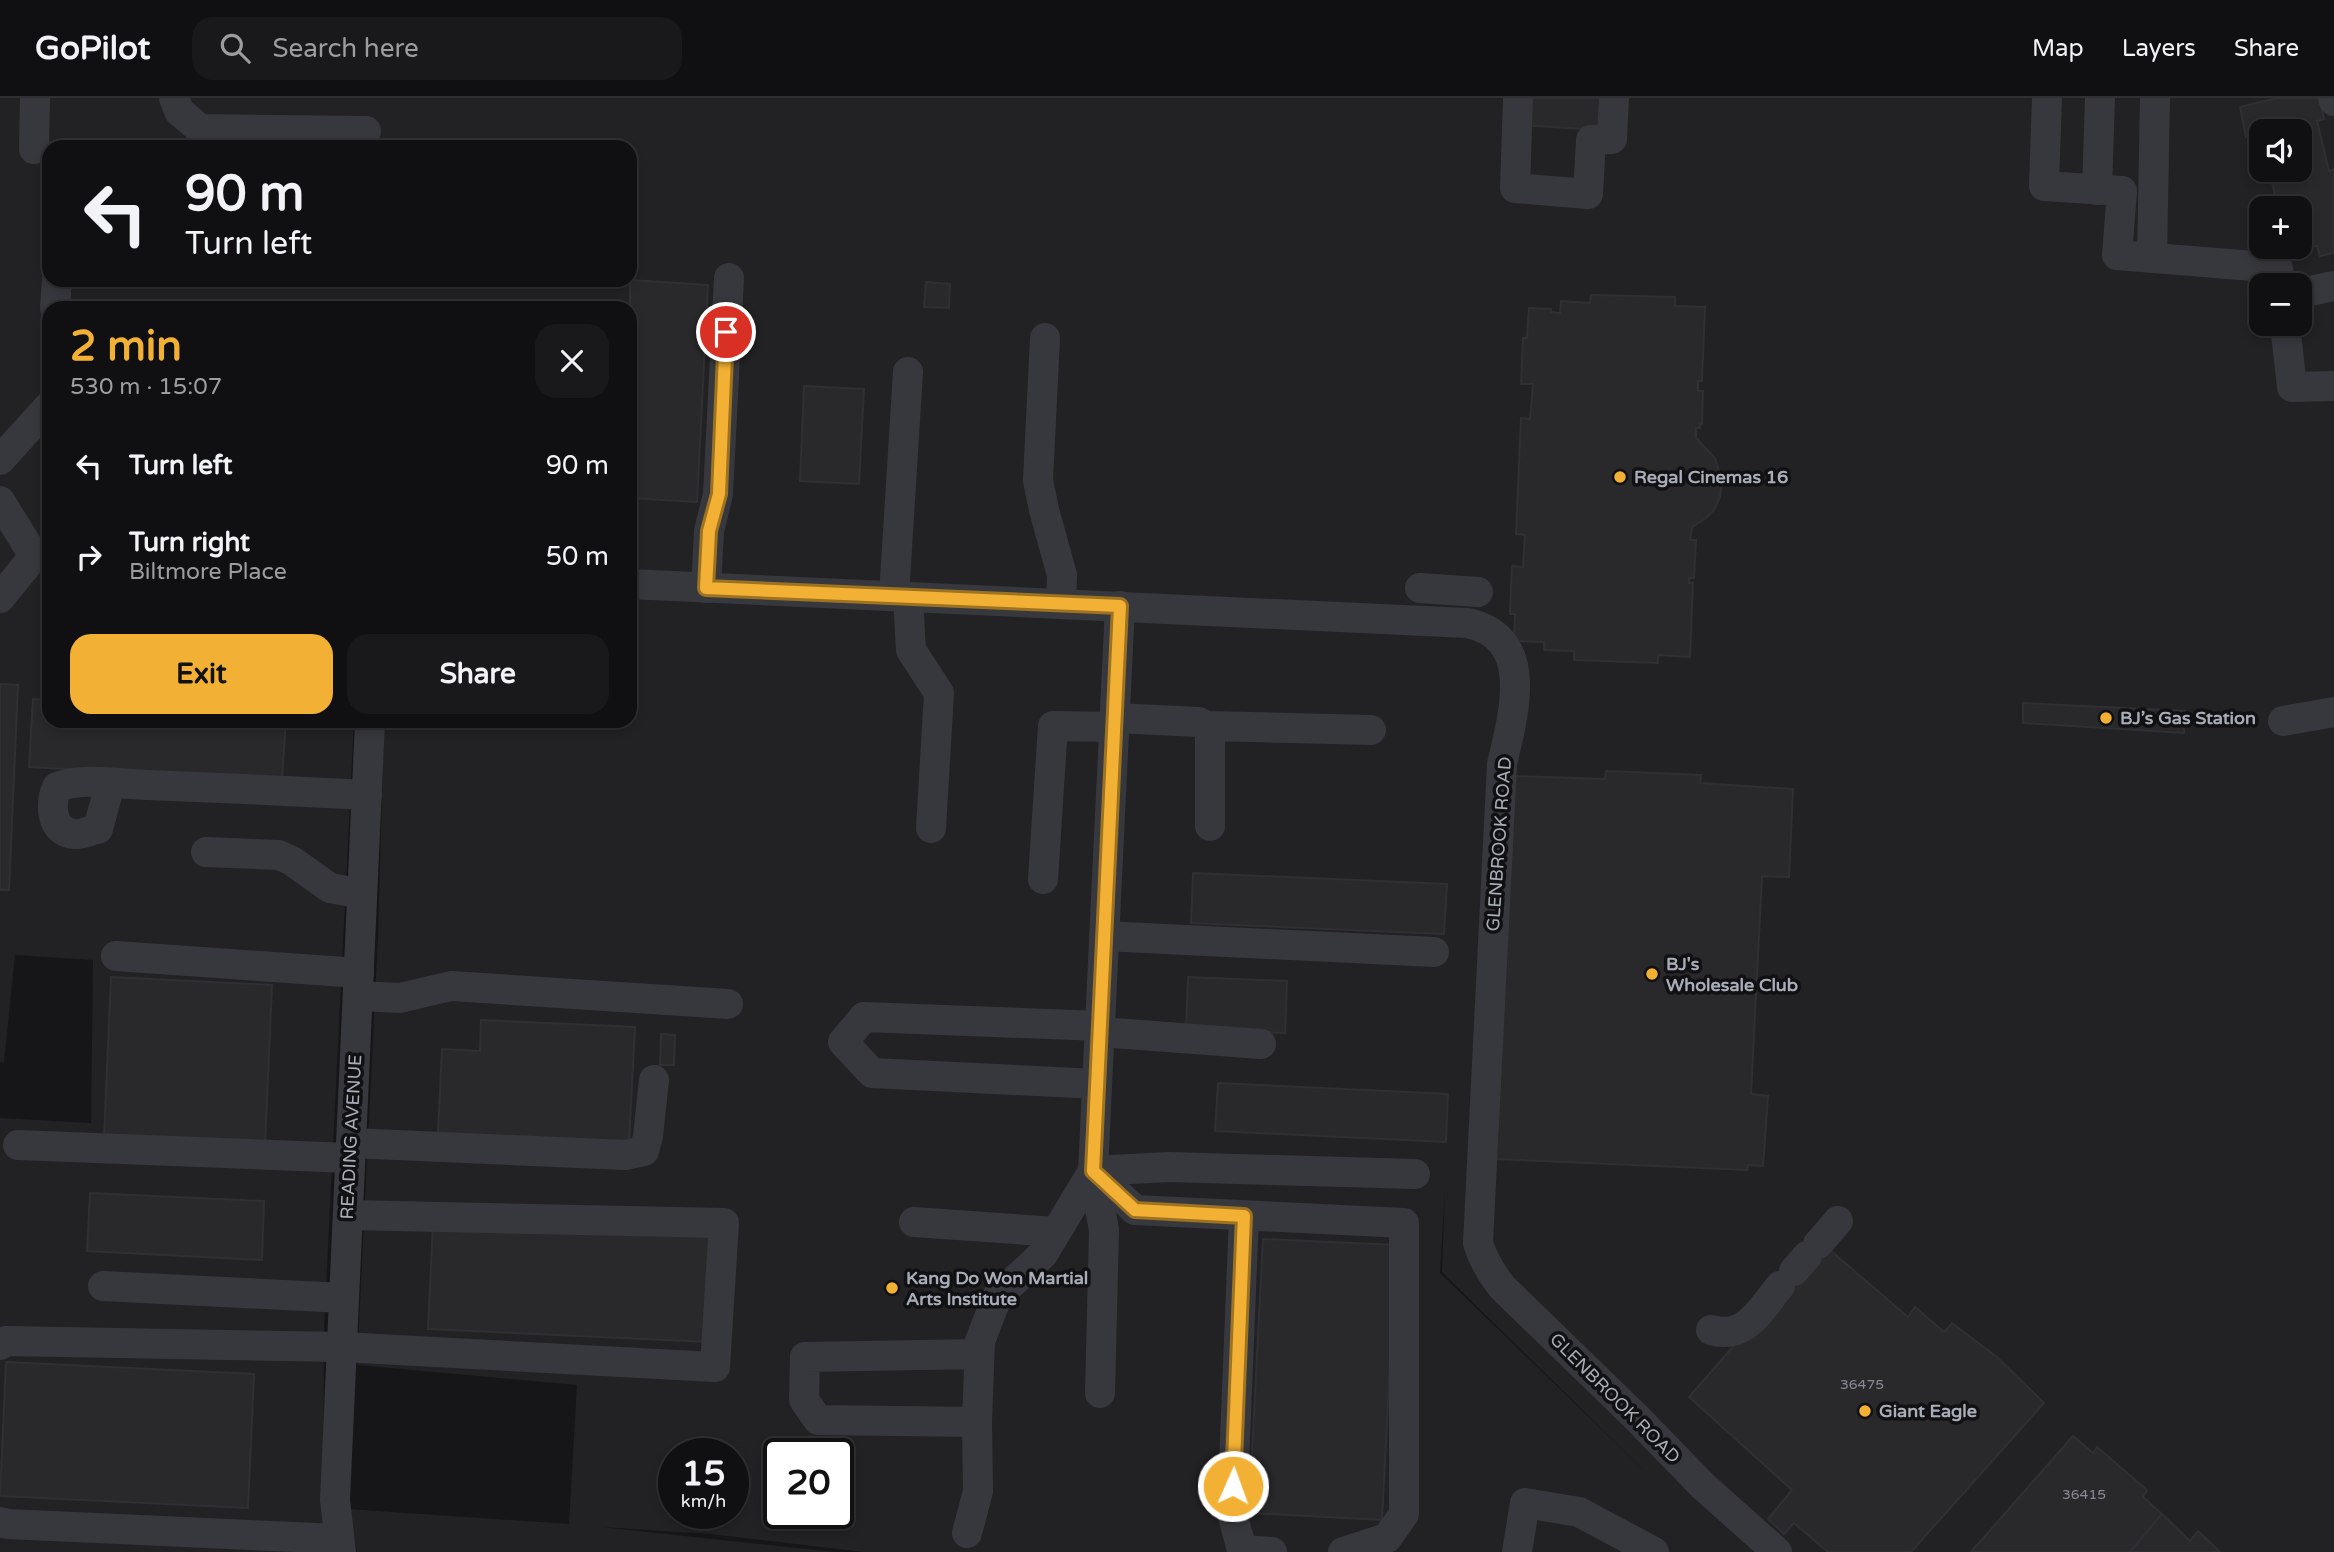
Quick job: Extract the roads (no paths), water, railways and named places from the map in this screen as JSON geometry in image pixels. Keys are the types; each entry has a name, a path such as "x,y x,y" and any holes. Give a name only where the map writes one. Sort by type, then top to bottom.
{"street":[{"path":"34,149 35,98"},
{"path":"174,98 179,111 200,129 366,131"},
{"path":"1518,98 1515,188 1588,194 1591,141 1612,139 1614,98"},
{"path":"2047,98 2044,186 2122,191 2117,255 2278,268 2279,273"},
{"path":"2097,190 2100,98"},
{"path":"2152,258 2155,98"},
{"path":"706,588 709,531 719,494 729,278"},
{"path":"2312,291 2334,286"},
{"path":"2286,336 2292,387 2334,386"},
{"path":"1045,338 1038,480 1062,575 1061,603"},
{"path":"908,372 901,596 911,650 939,693 931,828"},
{"path":"0,460 42,414"},
{"path":"0,501 41,556"},
{"path":"0,531 41,556"},
{"path":"0,598 41,556"},
{"name":"GLENBROOK ROAD","path":"637,584 1467,623 1486,629 1504,643 1515,670 1515,707 1502,764 1478,1243 1486,1265 1502,1287 1703,1486 1777,1552"},
{"path":"1420,588 1478,592"},
{"path":"1100,1393 1104,1230 1093,1171 1120,606"},
{"path":"2283,721 2334,712"},
{"path":"1043,879 1053,726 1199,722 1206,726 1371,730"},
{"path":"1206,726 1210,735 1210,826"},
{"name":"READING AVENUE","path":"340,1546 335,1500 370,728"},
{"path":"110,784 367,794"},
{"path":"206,852 279,855 330,888 362,894"},
{"path":"1104,936 1434,952"},
{"path":"116,957 358,984 400,998 451,986 728,1004"},
{"path":"1097,1084 872,1073 844,1042 864,1017 1100,1029 1261,1044"},
{"path":"18,1144 625,1155 644,1151 649,1136 654,1080"},
{"path":"1093,1171 1169,1167 1415,1174"},
{"path":"1093,1171 1135,1210 1404,1223 1404,1514 1387,1538 1343,1552"},
{"path":"967,1533 978,1491 980,1342 997,1297 1043,1254 1093,1171"},
{"path":"0,1345 6,1341 342,1347 715,1367 724,1223 348,1215"},
{"path":"1244,1216 1232,1513 1242,1550 1272,1552"},
{"path":"1711,1330 1723,1334 1736,1332 1751,1321 1838,1220"},
{"path":"914,1222 1056,1232"},
{"path":"103,1286 344,1298"},
{"path":"977,1422 818,1419 804,1400 805,1357 979,1353"},
{"path":"1517,1552 1525,1503 1579,1512 1654,1552"},
{"path":"0,1522 340,1546"}],"place":[{"name":"Regal Cinemas 16","path":"1620,477"},
{"name":"BJ’s Gas Station","path":"2106,718"},
{"name":"BJ's Wholesale Club","path":"1652,974"},
{"name":"Kang Do Won Martial Arts Institute","path":"892,1288"},
{"name":"Giant Eagle","path":"1865,1411"}]}
